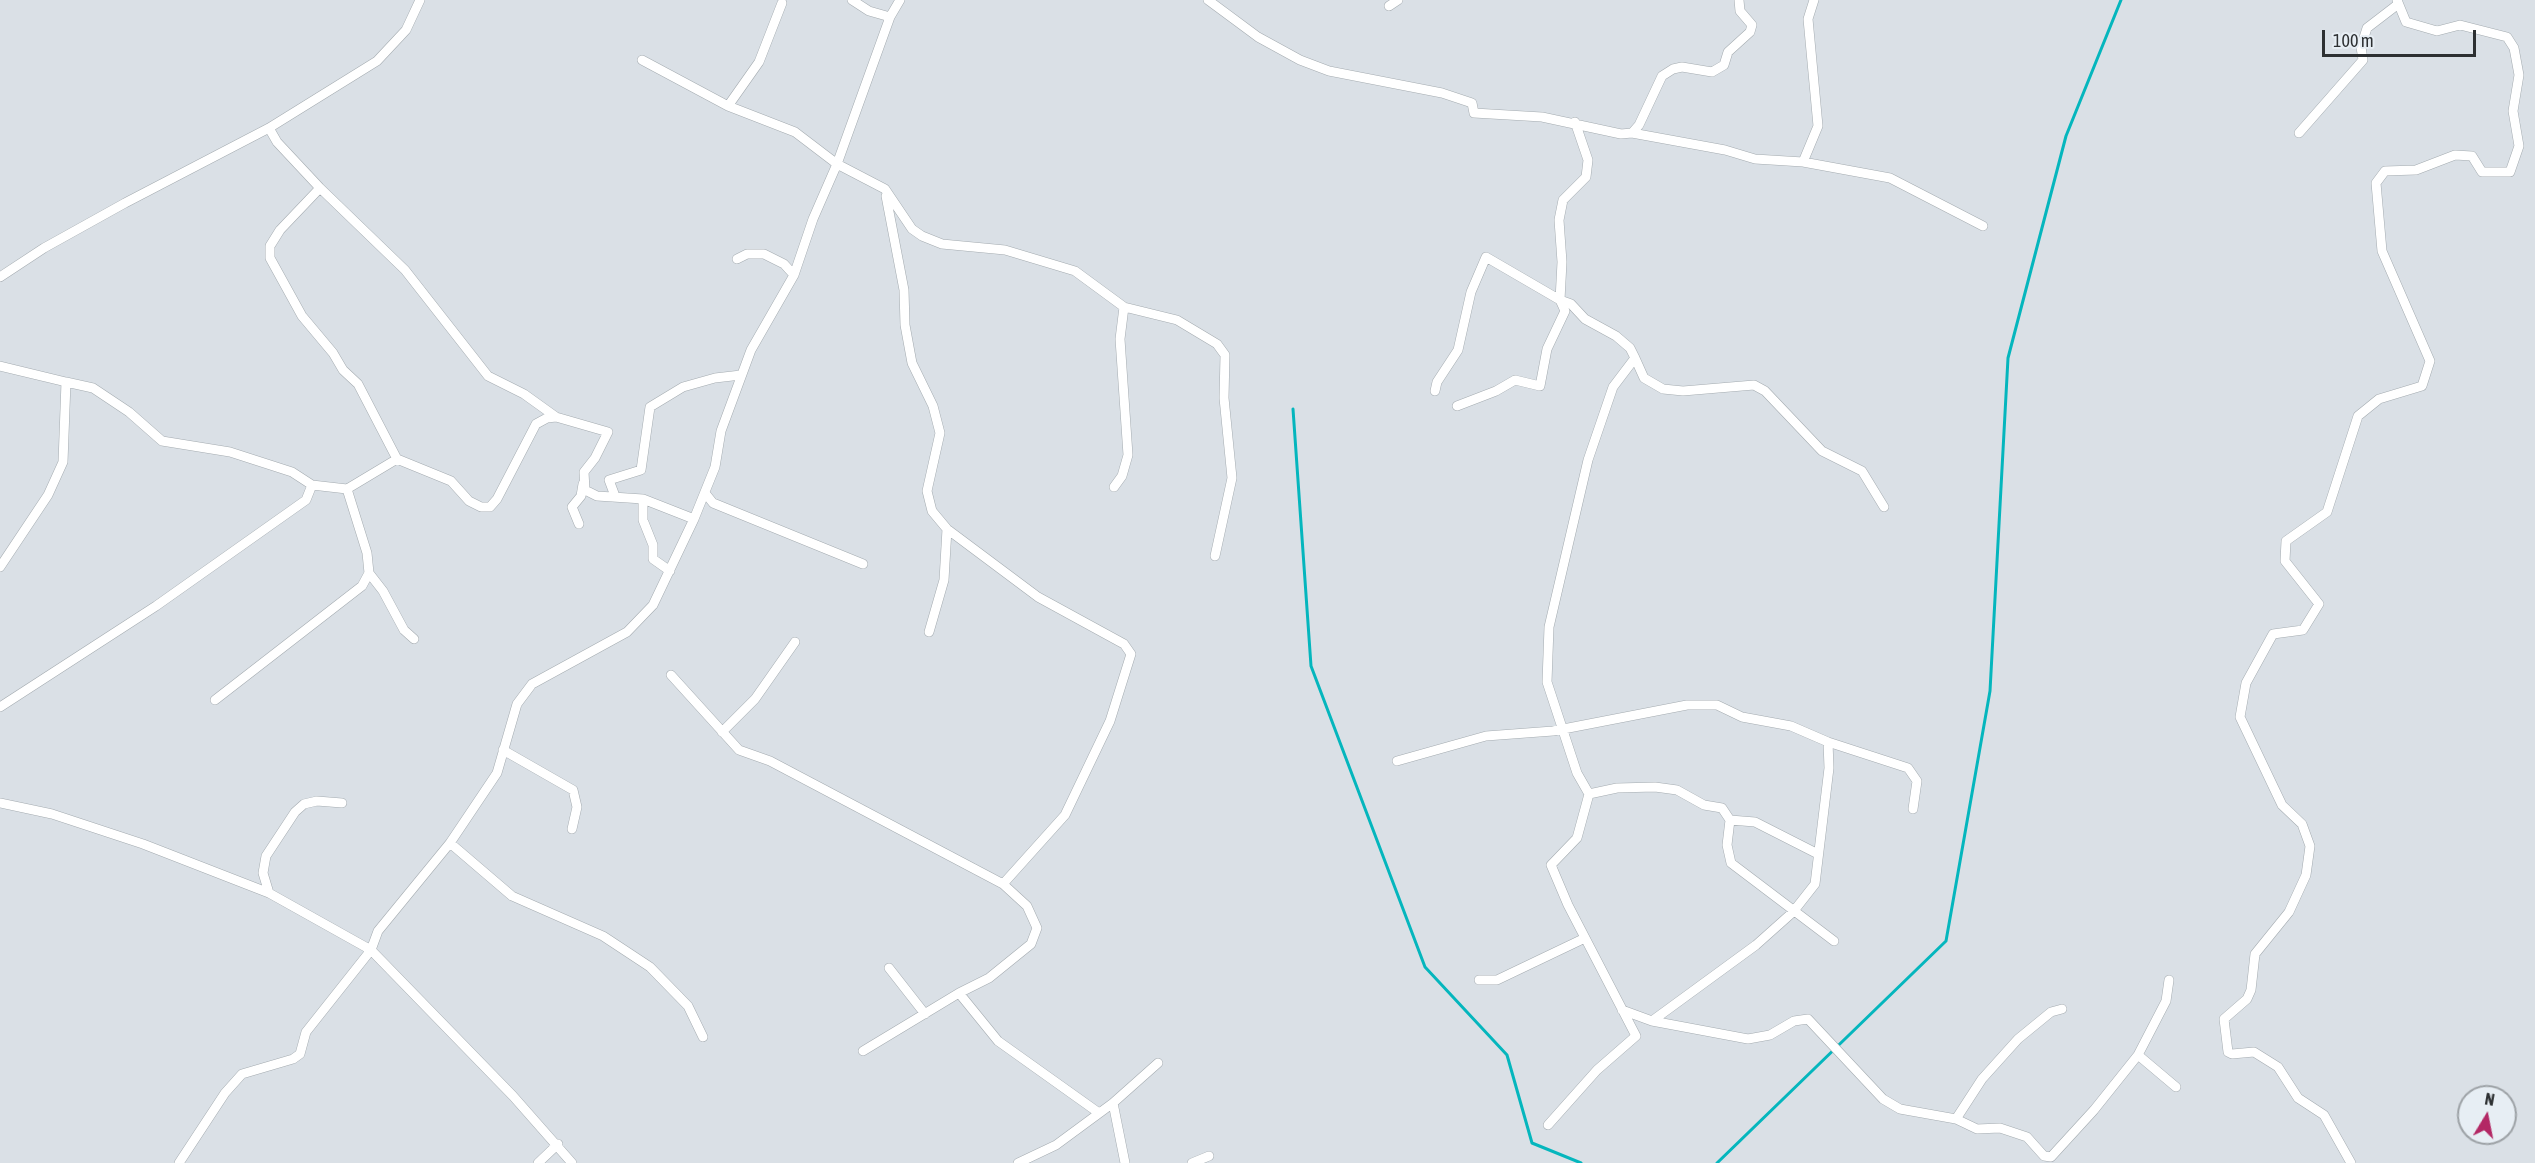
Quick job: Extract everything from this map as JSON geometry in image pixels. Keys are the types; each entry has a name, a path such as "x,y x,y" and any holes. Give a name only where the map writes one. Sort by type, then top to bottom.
{"street":[{"path":"0,277 44,248 125,203 269,128 377,61 406,30 420,0"},
{"path":"852,0 869,11 890,17"},
{"path":"179,1163 225,1093 242,1074 292,1059 300,1054 306,1032 371,950 378,931 450,843 497,773 516,704 532,684 627,632 654,605 694,519 715,467 721,430 751,350 794,275 890,17 900,0"},
{"path":"1208,0 1258,37 1300,60 1329,71 1442,93 1472,103 1474,113 1542,117 1575,122 1621,134 1632,133 1725,150 1755,159 1803,162 1890,178 1983,226"},
{"path":"1389,6 1398,0"},
{"path":"1632,133 1639,125 1662,76 1673,69 1682,67 1712,72 1724,65 1728,52 1750,32 1752,25 1740,11 1739,0"},
{"path":"1803,162 1818,126 1808,19 1814,0"},
{"path":"2299,133 2363,60 2361,47 2367,28 2397,2 2406,22 2437,31 2460,25 2506,38 2514,48 2519,75 2512,111 2518,146 2510,172 2482,172 2472,156 2455,155 2416,170 2385,171 2376,183 2382,251 2430,361 2422,386 2379,399 2358,416 2327,512 2286,542 2285,561 2319,604 2303,630 2273,634 2247,683 2241,717 2282,805 2302,824 2310,846 2306,875 2289,912 2255,954 2251,990 2247,999 2224,1019 2228,1052 2232,1054 2254,1052 2278,1067 2298,1098 2324,1115 2351,1163"},
{"path":"728,106 759,62 782,3"},
{"path":"642,60 728,106 795,132 837,164 885,189 912,229 922,236 942,244 1005,250 1075,271 1124,307 1177,320 1217,344 1225,355 1224,398 1232,478 1215,556"},
{"path":"1457,406 1496,391 1515,380 1540,386 1547,349 1565,311 1560,300 1562,262 1559,220 1563,200 1586,177 1588,160 1575,122"},
{"path":"269,128 277,142 320,188 405,270 488,376 524,394 556,417 608,432 595,458 584,472 581,496 572,507 579,524"},
{"path":"320,188 280,231 270,246 270,258 302,316 333,353 343,370 358,384 397,459 451,481 469,501 481,507 489,507 497,499 536,424 556,417"},
{"path":"885,189 904,290 905,325 912,363 933,406 940,433 927,491 932,511 947,529 1038,597 1124,644 1131,654 1110,721 1065,815 1003,885"},
{"path":"737,260 747,254 764,254 784,264 794,275"},
{"path":"1435,391 1437,382 1458,350 1471,292 1486,257 1560,300 1571,304 1585,319 1616,336 1630,348 1644,378 1663,389 1683,391 1754,385 1765,391 1822,451 1862,471 1884,507"},
{"path":"1114,487 1122,476 1128,455 1120,339 1124,307"},
{"path":"1548,1125 1596,1070 1636,1036 1585,938 1551,865 1577,838 1589,794 1577,773 1547,682 1549,627 1588,460 1612,387 1635,358"},
{"path":"0,366 93,388 129,412 162,441 230,452 292,472 312,485 347,489 397,459"},
{"path":"615,496 609,480 641,470 650,407 683,387 715,378 741,375"},
{"path":"0,567 48,495 63,462 66,382"},
{"path":"583,482 585,490 597,496 643,499 694,519"},
{"path":"0,706 156,606 306,500 312,485"},
{"path":"347,489 367,554 369,573 383,591 404,630 414,639"},
{"path":"705,493 713,502 863,564"},
{"path":"643,499 644,520 653,545 653,559 670,571"},
{"path":"929,632 944,579 947,529"},
{"path":"215,700 362,586 369,573"},
{"path":"722,732 755,699 795,642"},
{"path":"671,675 739,750 770,762 1003,885 1027,906 1037,928 1031,944 989,978 959,993 862,1051"},
{"path":"1397,760 1486,736 1523,735 1562,729 1687,705 1717,705 1742,717 1791,726 1828,742 1908,768 1917,781 1913,809"},
{"path":"1652,1021 1756,945 1793,912 1815,884 1829,768 1828,742"},
{"path":"503,750 573,790 576,807 572,830"},
{"path":"1589,794 1617,788 1677,790 1704,805 1722,808 1730,820 1727,845 1731,863 1834,941"},
{"path":"268,893 263,873 266,856 295,812 304,804 317,801 342,803"},
{"path":"0,803 52,814 143,844 268,893 371,950 558,1144 572,1163"},
{"path":"1730,820 1755,822 1818,854"},
{"path":"450,843 512,896 603,936 650,968 688,1006 703,1037"},
{"path":"1479,981 1497,980 1585,938"},
{"path":"889,968 925,1014"},
{"path":"1623,1010 1652,1021 1748,1038 1770,1035 1794,1021 1808,1019 1883,1099 1900,1109 1956,1119 1977,1129 2001,1128 2027,1137 2044,1156 2051,1157 2094,1110 2138,1055 2166,1001 2169,980"},
{"path":"959,993 998,1041 1099,1113"},
{"path":"1956,1119 1982,1079 2018,1039 2050,1012 2062,1009"},
{"path":"2138,1055 2176,1087"},
{"path":"1018,1163 1056,1145 1113,1102 1158,1063"},
{"path":"1113,1102 1125,1163"},
{"path":"538,1163 558,1144"},
{"path":"1192,1163 1209,1156"}],"waterway":[{"path":"1717,1163 1946,941 1990,691 2008,358 2066,136 2121,0"},
{"path":"1293,409 1311,666 1425,967 1507,1055 1532,1143 1581,1163"}]}
